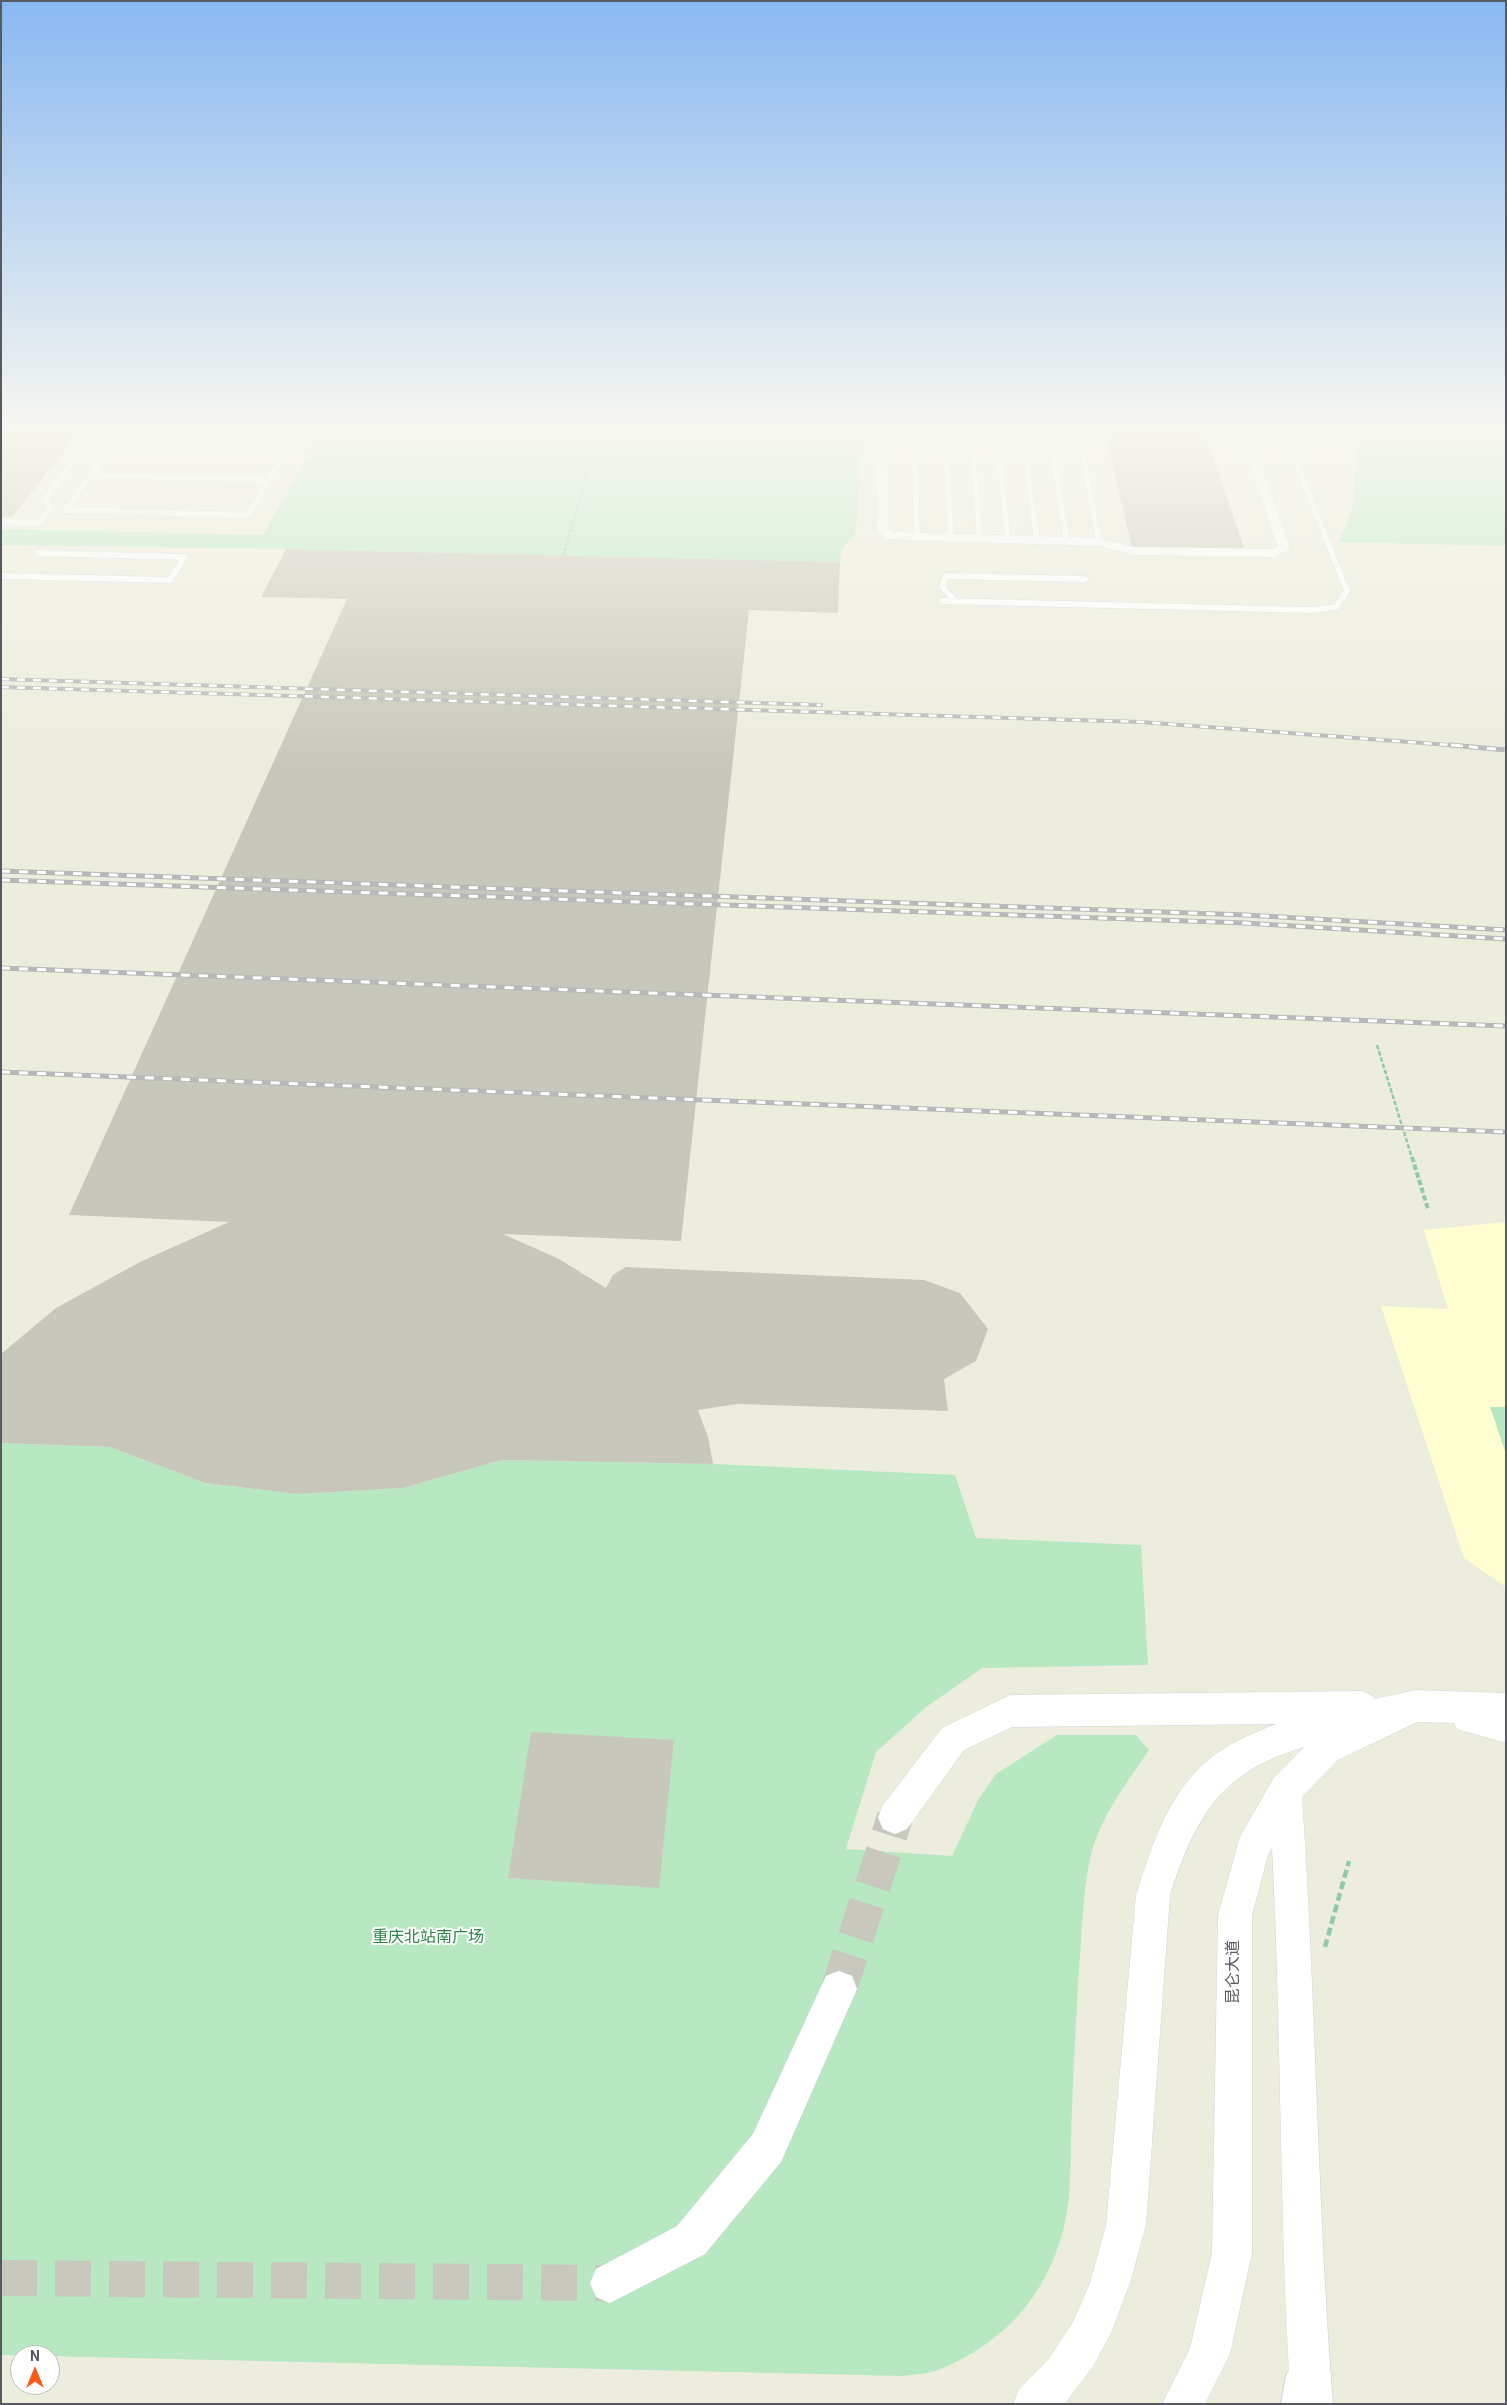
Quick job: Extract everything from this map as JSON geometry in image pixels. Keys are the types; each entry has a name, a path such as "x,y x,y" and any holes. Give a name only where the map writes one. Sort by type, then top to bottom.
{"street":[{"path":"1099,542 1133,551 1268,554 1284,549 1282,542"},
{"path":"895,1817 953,1739 1010,1711 1415,1706 1506,1727"},
{"path":"1034,2404 1065,2372 1094,2327 1114,2278 1126,2225 1153,1895 1162,1860 1176,1828 1195,1796 1219,1770 1250,1749 1285,1734 1415,1706"},
{"name":"昆仑大道","path":"1183,2404 1209,2354 1232,2254 1235,1915 1252,1848 1285,1791 1326,1748 1415,1706 1506,1709"},
{"path":"1285,1791 1294,1936 1306,2305 1312,2404"},
{"path":"610,2283 691,2240 767,2148 839,1989"}],"lane":[{"path":"942,601 1302,610 1336,607 1347,591 1328,542"},
{"path":"1,576 170,580 185,557 38,553"},
{"path":"957,602 942,587 946,576 1085,579"},
{"path":"1288,2404 1306,2305"}],"path":[{"path":"563,556 567,542"},
{"path":"1376,1045 1428,1209"}],"shaded area":[{"path":"1506,1222 1506,1587 1464,1558 1381,1306 1448,1309 1424,1230"}],"green space":[{"path":"1,542 848,542 841,549 840,562 286,549 1,545"},
{"path":"1349,542 1506,542 1506,546"},
{"path":"1490,1407 1506,1407 1506,1454"},
{"name":"重庆北站南广场","path":"1,1443 110,1447 205,1483 297,1494 403,1488 502,1460 713,1464 955,1475 976,1538 1141,1545 1148,1665 982,1668 925,1708 876,1752 846,1849 952,1856 978,1800 996,1774 1057,1735 1136,1735 1149,1750 1123,1788 1101,1827 1091,1855 1085,1887 1071,2126 1070,2187 1063,2231 1045,2277 1033,2297 1019,2315 984,2346 936,2371 903,2376 60,2356 60,2345 10,2345 10,2355 1,2355"}],"building":[{"path":"1131,542 1242,542 1244,548 1132,547"},
{"path":"286,549 840,562 838,613 749,610 681,1241 503,1234 559,1259 606,1288 613,1275 626,1267 924,1280 960,1293 988,1329 976,1361 944,1379 948,1411 737,1404 698,1410 708,1437 713,1464 502,1460 403,1488 297,1494 205,1483 110,1447 1,1443 1,1354 56,1308 140,1262 229,1222 69,1215 347,599 261,597"},
{"path":"531,1732 674,1740 659,1888 508,1878"}],"tunnel":[{"path":"839,1989 895,1817"},
{"path":"1,2278 610,2283"}],"railway":[{"path":"1,679 821,705"},
{"path":"1,687 1141,722 1457,746"},
{"path":"1451,745 1457,746"},
{"path":"1457,746 1463,746"},
{"path":"1457,746 1506,750"},
{"path":"1,871 1246,915 1506,930"},
{"path":"1,880 1245,923 1506,939"},
{"path":"1,968 1506,1026"},
{"path":"1,1072 1506,1132"}]}
